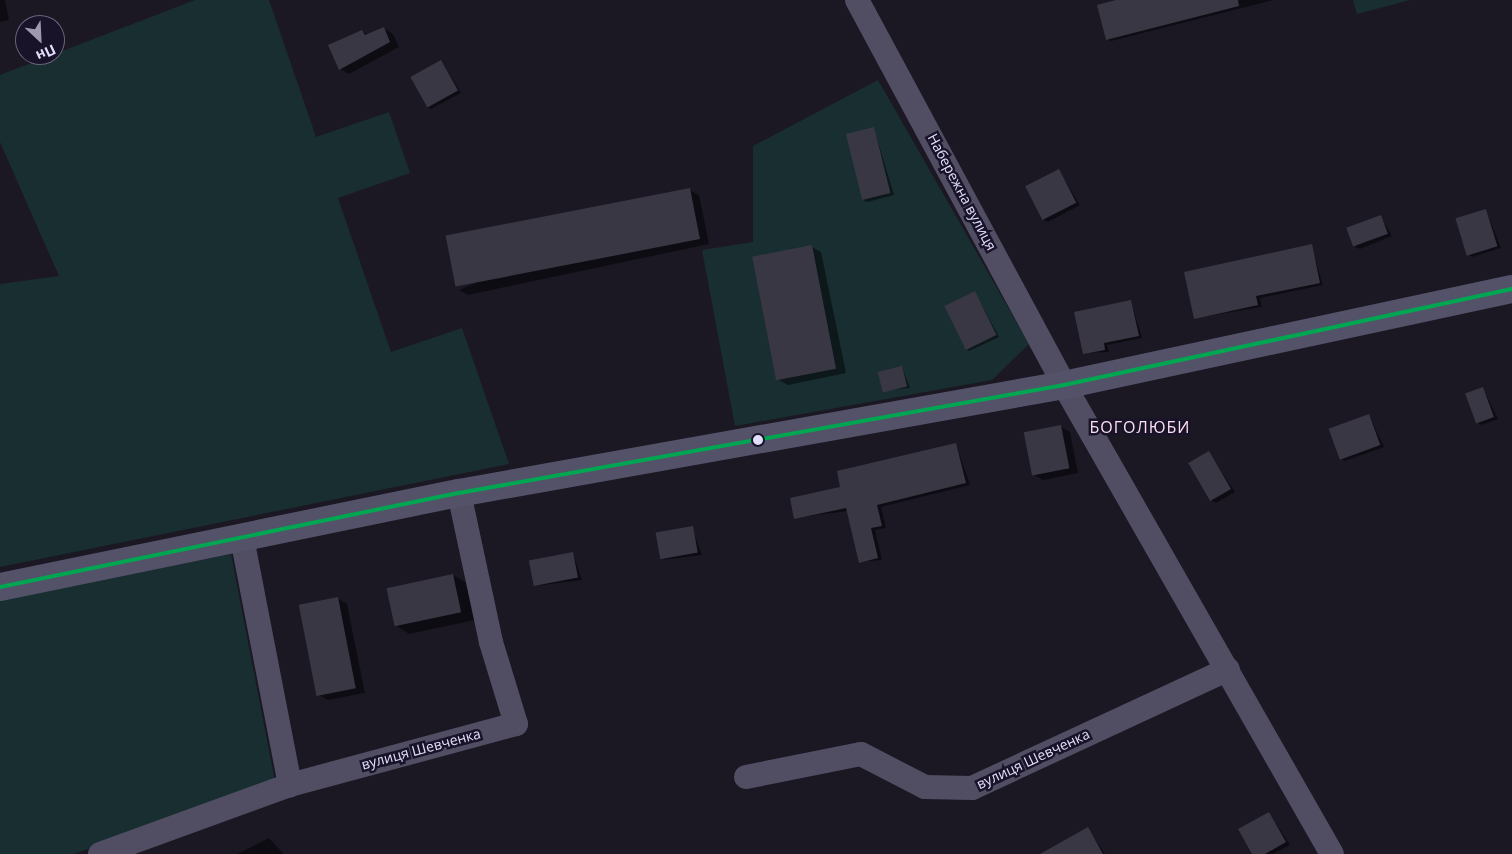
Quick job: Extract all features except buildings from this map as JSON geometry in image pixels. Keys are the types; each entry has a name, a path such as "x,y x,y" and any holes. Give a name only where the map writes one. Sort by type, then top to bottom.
{"street":[{"name":"Набережна вулиця","path":"857,0 1064,386"},
{"path":"0,587 459,493 1064,386 1512,289"},
{"path":"1064,386 1228,669 1332,854"},
{"name":"вулиця Шевченка","path":"100,854 290,785 516,724 491,642 459,493"},
{"path":"242,538 290,785"},
{"name":"вулиця Шевченка","path":"746,777 861,754 925,787 972,788 1228,669"}],"green space":[{"path":"195,0 269,0 316,137 389,112 410,173 338,198 391,352 462,328 509,464 0,567 0,284 59,276 0,142 0,75 26,65 65,65 65,50"},
{"path":"1353,0 1410,0 1357,14"},
{"path":"878,80 1029,344 992,380 735,426 702,250 753,242 753,146"},
{"path":"231,554 275,781 74,854 0,854 0,600"}],"transit line":[{"path":"0,587 459,493 1064,385 1512,289"}],"district":[{"name":"БОГОЛЮБИ","path":"1140,427"}]}
